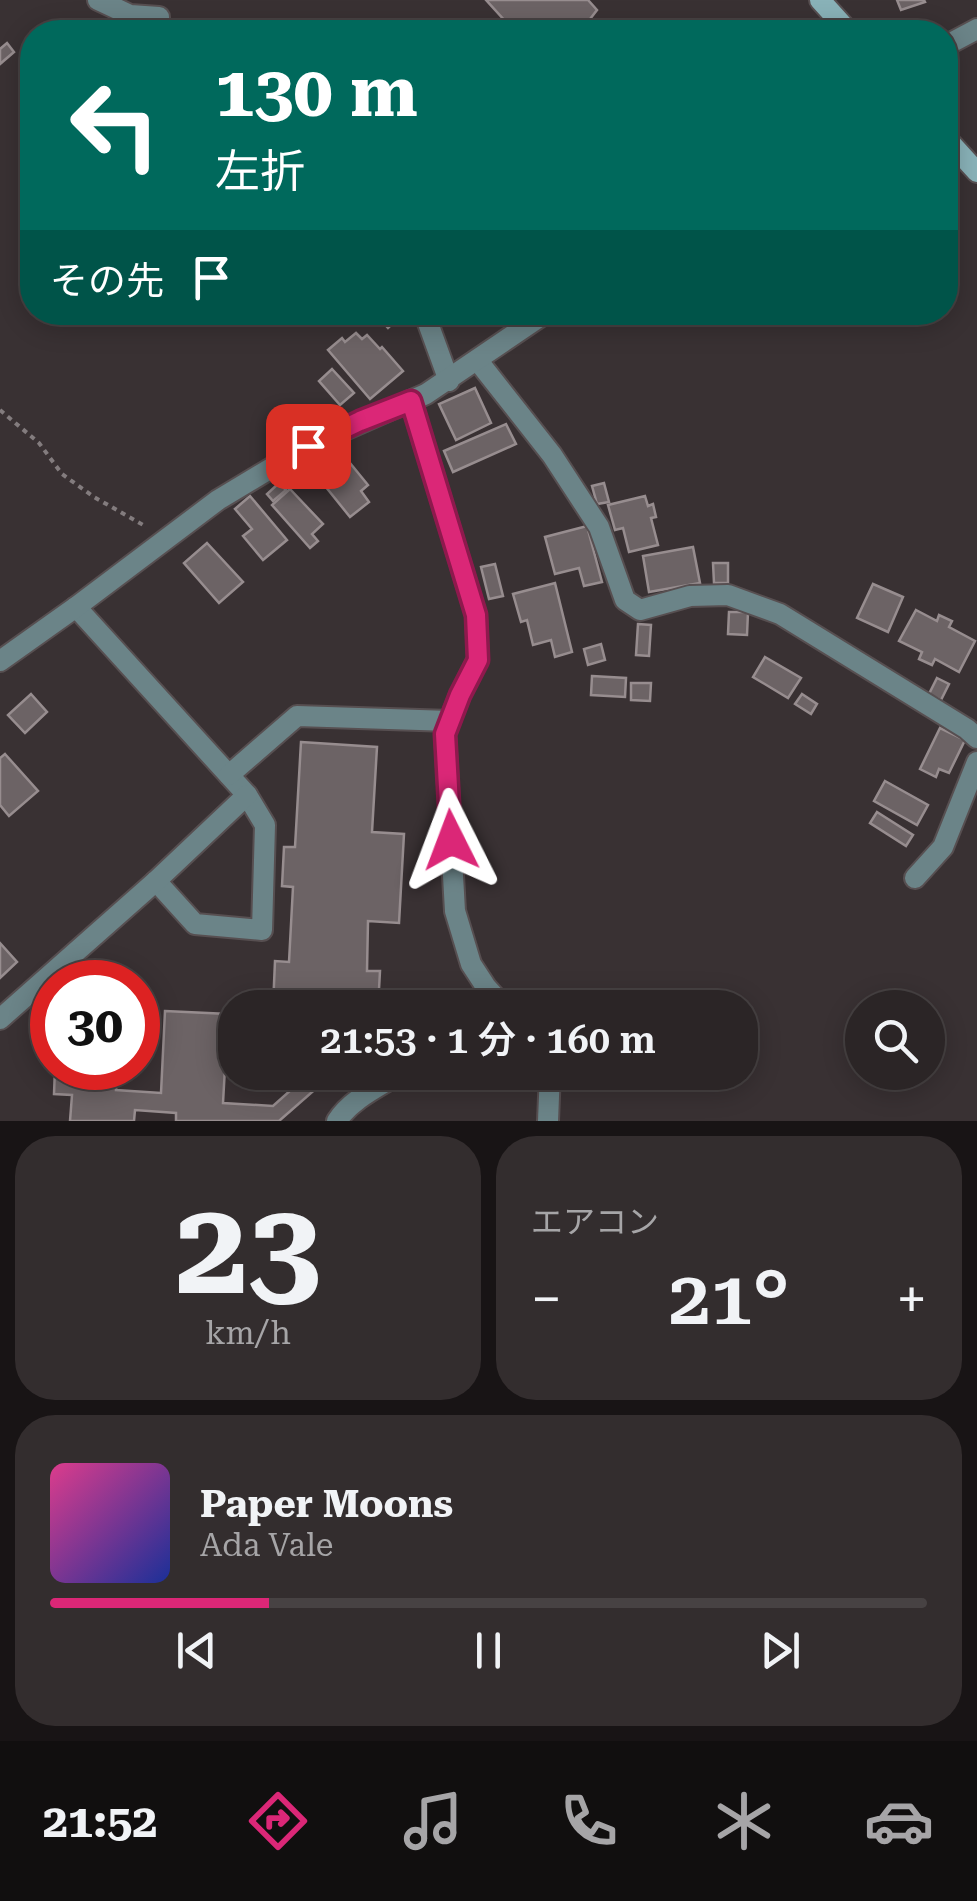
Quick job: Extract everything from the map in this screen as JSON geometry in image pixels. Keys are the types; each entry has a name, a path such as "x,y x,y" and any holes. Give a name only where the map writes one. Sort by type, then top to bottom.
{"main road":[{"path":"820,0 838,20"},
{"path":"958,151 977,172"}],"street":[{"path":"98,0 130,15 158,17"},
{"path":"429,325 448,381"},
{"path":"0,662 218,500 308,446 448,381 529,325"},
{"path":"478,361 552,456 599,527 625,600 640,610 690,596 728,594 780,614 977,738"},
{"path":"411,401 476,615 478,660 445,734 455,911 471,964 490,990"},
{"path":"76,607 247,795 265,825 262,930 195,924 156,881"},
{"path":"229,775 297,716 450,721"},
{"path":"915,878 944,848 977,762"},
{"path":"0,1019 247,795"},
{"path":"337,1121 374,1090"},
{"path":"548,1121 549,1090"}],"path":[{"path":"0,410 39,443 62,474 166,540"}],"building":[{"path":"486,0 588,0 597,10 589,20 504,20"},
{"path":"897,0 924,0 925,2 901,10"},
{"path":"7,43 14,52 0,64 0,49"},
{"path":"356,333 362,339 367,335 382,347 403,371 370,399 328,350"},
{"path":"332,369 354,393 340,405 319,381"},
{"path":"475,388 491,423 456,440 439,404"},
{"path":"506,424 516,444 453,472 444,451"},
{"path":"337,461 343,469 350,463 368,485 361,491 369,502 350,517 317,476"},
{"path":"279,483 286,490 273,501 267,494"},
{"path":"604,483 609,502 597,504 592,486"},
{"path":"290,489 323,524 312,534 318,541 310,548 272,505"},
{"path":"250,496 287,540 263,560 243,536 252,529 235,509"},
{"path":"645,496 648,506 653,504 656,517 651,518 658,545 629,552 623,528 615,530 608,505"},
{"path":"587,526 602,582 584,586 579,568 555,574 545,537"},
{"path":"207,543 243,582 219,603 184,563"},
{"path":"693,547 700,583 649,592 643,556"},
{"path":"713,563 728,563 728,583 714,583"},
{"path":"495,564 503,596 489,599 481,567"},
{"path":"555,583 572,652 555,657 551,640 533,645 527,620 521,622 513,594"},
{"path":"873,584 903,597 888,632 857,618"},
{"path":"916,610 937,621 939,615 952,621 949,627 975,641 959,672 935,659 932,665 919,659 922,652 899,641"},
{"path":"729,612 748,612 747,635 728,634"},
{"path":"638,624 651,625 649,656 636,655"},
{"path":"601,644 605,660 588,665 584,649"},
{"path":"765,657 801,678 788,698 753,677"},
{"path":"592,676 626,678 625,697 591,695"},
{"path":"937,678 949,684 941,700 929,694"},
{"path":"631,683 651,683 650,701 631,700"},
{"path":"31,694 47,712 25,733 8,715"},
{"path":"802,694 817,704 811,714 795,704"},
{"path":"940,728 965,740 949,773 939,769 936,777 920,769"},
{"path":"301,742 377,747 372,832 404,834 399,923 368,921 367,971 380,971 379,990 274,990 275,961 289,962 293,887 282,886 284,847 295,847"},
{"path":"5,754 38,791 9,816 0,805 0,758"},
{"path":"885,781 928,805 917,825 874,801"},
{"path":"877,812 913,835 906,846 870,823"},
{"path":"0,943 17,962 0,978"},
{"path":"165,1011 218,1014 218,1090 224,1090 223,1103 273,1106 291,1090 314,1090 279,1121 176,1121 176,1113 135,1110 134,1121 70,1121 72,1095 54,1094 54,1090 161,1093"}],"route":[{"path":"308,446 411,401 476,615 478,660 445,734 451,840"}]}
